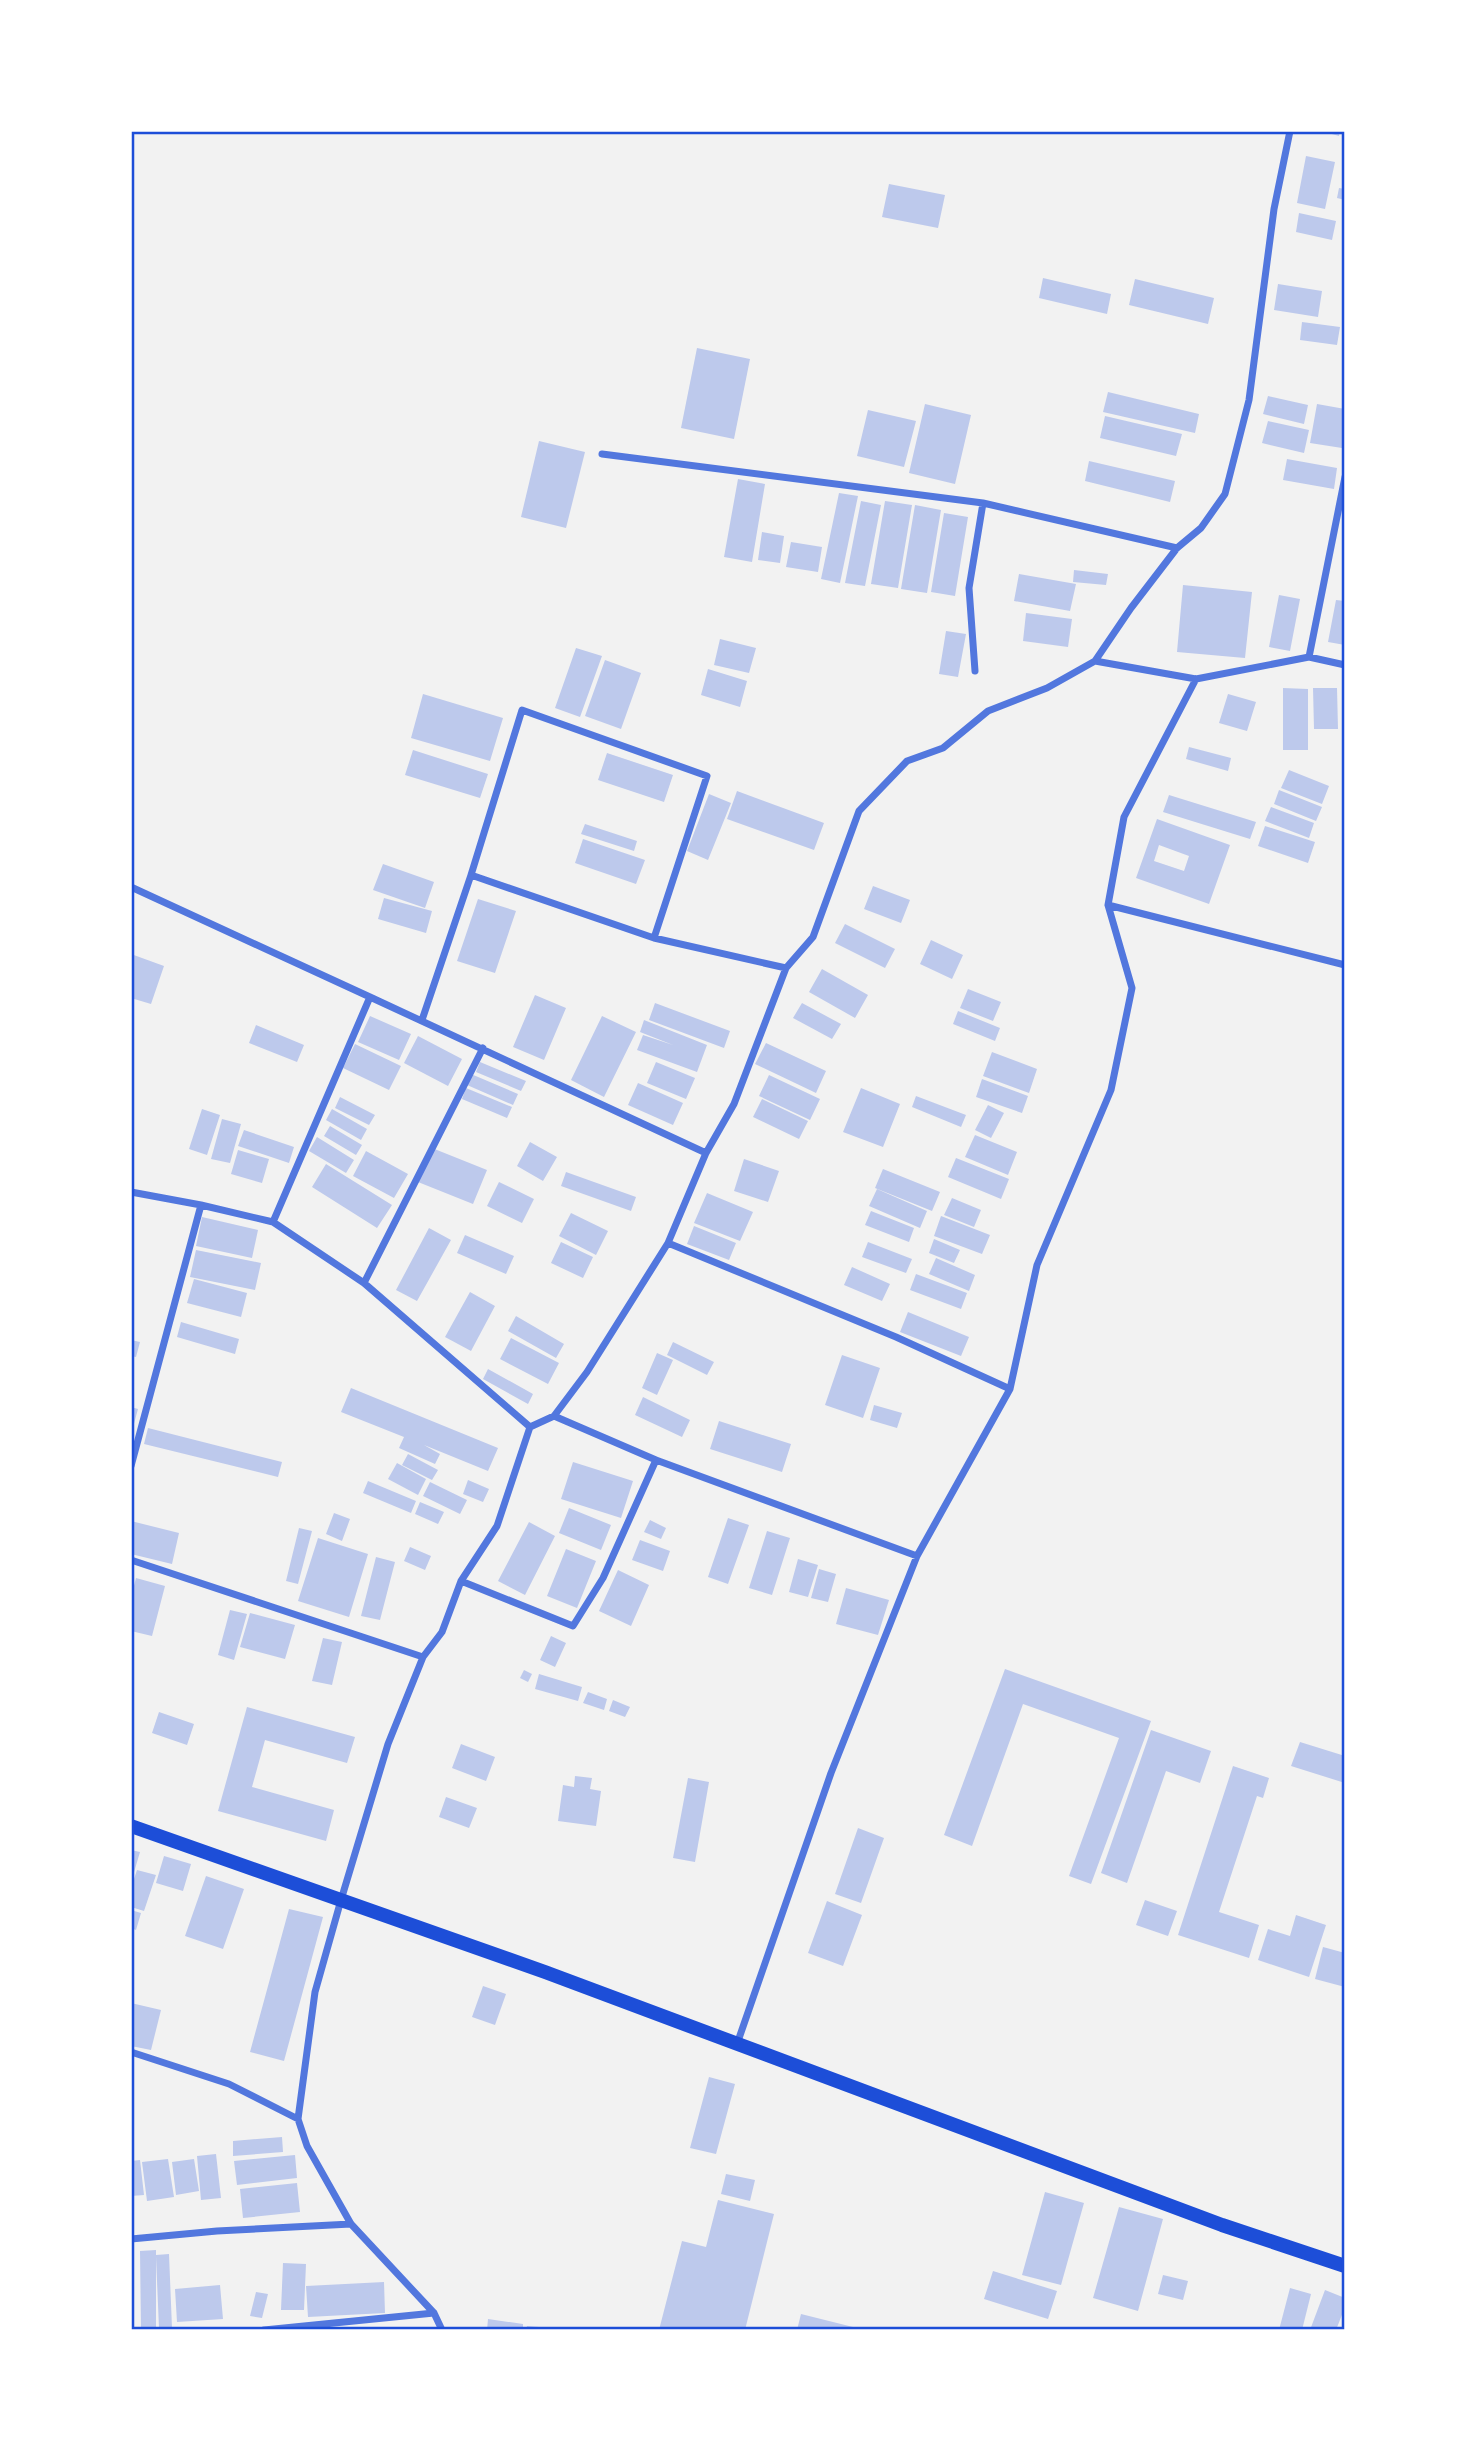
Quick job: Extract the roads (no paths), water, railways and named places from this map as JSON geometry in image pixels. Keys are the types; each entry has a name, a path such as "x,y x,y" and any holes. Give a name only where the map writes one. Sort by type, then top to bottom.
{"main road":[{"path":"131,1826 545,1972 1222,2225 1345,2266"}],"street":[{"path":"442,2330 433,2313 351,2224 307,2146 298,2119 315,1992 388,1744 423,1657 442,1632 461,1581 497,1526 530,1427 554,1416 587,1372 668,1243 706,1153 734,1104 786,968 813,937 859,811 908,761 943,748 988,711 1047,688 1095,661 1177,548 1201,528 1225,494 1249,400 1274,209 1290,131"},
{"path":"602,454 983,503 1177,548"},
{"path":"1309,657 1345,477"},
{"path":"975,671 970,587 983,503"},
{"path":"1095,661 1196,679 1309,657 1345,664"},
{"path":"737,2045 831,1773 917,1556 1010,1389 1037,1265 1111,1090 1132,988 1108,905 1124,817 1196,679"},
{"path":"422,1020 471,875 522,710 707,776 654,937"},
{"path":"471,875 654,937 786,968"},
{"path":"131,887 706,1153"},
{"path":"1108,905 1345,965"},
{"path":"273,1222 370,997"},
{"path":"364,1283 483,1048"},
{"path":"131,1192 273,1222 364,1283 530,1427"},
{"path":"131,1466 201,1205"},
{"path":"668,1243 896,1337 1010,1389"},
{"path":"554,1416 656,1460 917,1556"},
{"path":"461,1581 573,1626 603,1577 656,1460"},
{"path":"131,1560 423,1657"},
{"path":"131,2052 229,2084 298,2119"},
{"path":"131,2239 217,2231 351,2224"},
{"path":"264,2330 433,2313"}]}
